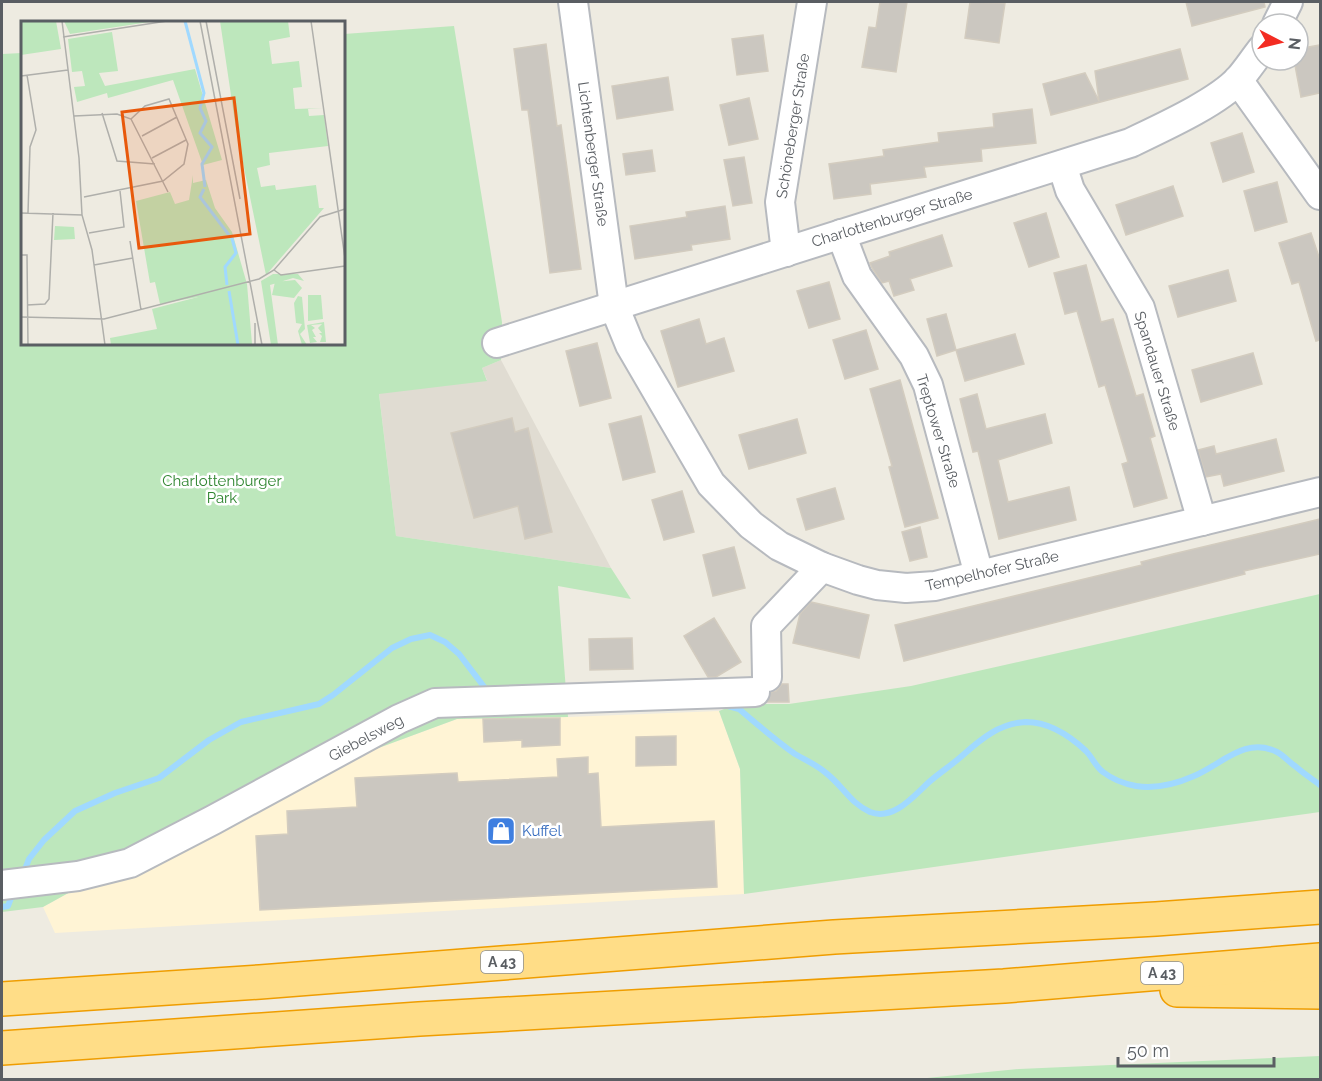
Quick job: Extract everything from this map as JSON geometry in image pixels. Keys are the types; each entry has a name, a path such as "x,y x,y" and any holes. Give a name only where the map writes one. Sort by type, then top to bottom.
{"highway":[{"path":"1156,919 1250,896 1320,888"},
{"name":"A 43","path":"2,999 260,982 834,937 1156,919 1320,907"},
{"name":"A 43","path":"2,1048 431,1018 1005,986 1320,960"},
{"path":"1005,986 1320,992"}],"street":[{"name":"Lichtenberger Straße","path":"573,2 614,306"},
{"name":"Schöneberger Straße","path":"786,252 780,202 812,2"},
{"name":"Charlottenburger Straße","path":"497,343 1130,143 1178,119 1222,93 1238,80 1250,64"},
{"path":"1238,80 1320,195"},
{"name":"Spandauer Straße","path":"1062,165 1070,190 1140,308 1202,521"},
{"name":"Treptower Straße","path":"841,234 857,276 914,356 928,385 979,575"},
{"name":"Tempelhofer Straße","path":"614,306 630,345 711,484 751,525 779,546 822,567 877,585 906,588 935,586 1320,492"},
{"name":"Giebelsweg","path":"2,885 78,876 130,863 399,719 435,703 761,684 766,626 822,567"}],"shaded area":[{"path":"501,360 611,568 396,536 379,393 487,380 482,368"},
{"path":"719,711 740,769 744,894 55,933 43,907 121,864 346,760 457,719"}],"green space":[{"name":"Charlottenburger Park","path":"454,26 502,322 501,360 482,368 487,381 379,394 396,536 611,568 631,599 558,586 568,717 457,719 346,760 121,864 43,907 2,912 2,54 21,53 21,345 345,345 345,34"},
{"path":"1320,594 1320,812 744,894 740,769 719,711 747,700 759,704 789,704 911,686"},
{"path":"1320,1056 1320,1079 917,1079 1019,1069"}],"building":[{"path":"880,2 907,2 896,72 862,67 869,27 876,28"},
{"path":"970,2 1005,3 999,43 965,38"},
{"path":"1186,2 1264,2 1265,7 1192,26"},
{"path":"763,35 768,71 737,75 732,39"},
{"path":"546,44 557,126 561,125 581,269 550,273 528,110 522,110 514,49"},
{"path":"1320,45 1320,93 1301,97 1296,72 1310,72 1310,47"},
{"path":"1180,49 1188,79 1051,115 1043,84 1085,73 1099,101 1095,71"},
{"path":"668,77 673,110 617,119 612,86"},
{"path":"749,98 758,139 729,145 720,105"},
{"path":"1032,109 1036,143 981,149 982,161 924,167 926,177 870,184 871,194 834,199 829,164 884,156 883,150 939,142 938,133 994,127 993,114"},
{"path":"1242,133 1254,172 1223,182 1211,143"},
{"path":"652,150 655,171 626,175 623,154"},
{"path":"744,157 752,203 733,206 724,160"},
{"path":"1277,182 1287,222 1255,231 1244,191"},
{"path":"1173,186 1183,216 1126,235 1116,205"},
{"path":"725,206 730,239 691,245 692,250 635,259 630,226 687,217 686,212"},
{"path":"1046,213 1059,257 1029,267 1014,223"},
{"path":"1311,233 1320,260 1320,340 1316,341 1299,282 1292,284 1279,243"},
{"path":"942,235 952,266 910,279 914,290 894,296 889,281 882,283 870,263 890,256 889,252"},
{"path":"1086,265 1101,322 1113,319 1136,396 1143,394 1155,436 1150,438 1167,498 1134,507 1122,464 1128,462 1105,385 1099,387 1077,311 1065,314 1054,273"},
{"path":"1228,270 1236,301 1178,317 1169,286"},
{"path":"829,282 840,319 809,328 797,291"},
{"path":"946,314 956,350 937,356 927,319"},
{"path":"699,319 706,344 724,338 734,371 678,387 661,331"},
{"path":"866,330 878,369 845,379 833,340"},
{"path":"1015,334 1024,364 965,381 956,350"},
{"path":"597,343 611,398 580,406 566,351"},
{"path":"1253,353 1262,384 1201,402 1192,370"},
{"path":"900,380 938,518 905,527 889,467 892,466 870,389"},
{"path":"977,394 986,429 1045,414 1052,443 998,460 1008,502 1069,487 1076,520 999,539 978,451 973,452 960,399"},
{"path":"641,416 655,472 623,480 609,424"},
{"path":"512,418 515,432 528,428 552,532 525,539 518,506 474,518 451,433"},
{"path":"797,419 806,453 749,469 739,435"},
{"path":"1276,439 1284,471 1224,486 1221,474 1206,477 1198,450 1214,446 1216,454"},
{"path":"835,488 844,519 806,530 797,499"},
{"path":"682,491 694,532 664,540 652,500"},
{"path":"1320,519 1320,554 1244,571 1245,574 904,661 895,625"},
{"path":"920,527 927,557 910,561 902,532"},
{"path":"734,547 745,588 713,596 703,555"},
{"path":"811,602 869,615 859,658 793,643 800,614"},
{"path":"714,618 741,662 716,677 708,677 684,636"},
{"path":"632,638 633,669 590,670 589,639"},
{"path":"782,684 788,684 789,702 767,702 771,692 776,691"},
{"path":"560,718 560,745 522,747 522,740 484,742 483,719"},
{"path":"676,736 676,765 636,766 636,737"},
{"name":"Kuffel","path":"588,757 588,774 598,773 601,827 714,821 717,887 260,910 256,836 288,834 287,811 357,807 355,778 457,773 458,782 558,777 557,759"}],"waterway":[{"path":"23,874 29,859 44,840 75,811 115,793 159,778 209,740 241,722 319,704 392,648 411,639 430,635 445,642 459,654 485,688"},
{"path":"728,706 739,709 788,749 822,770 863,808 878,814 887,813 902,806 932,779 992,733 1008,725 1026,722 1043,724 1066,735 1086,751 1103,772 1114,779 1132,785 1158,786 1180,781 1234,754 1254,747 1277,752 1320,785"},
{"path":"2,907 8,906 13,893"}],"place":[{"name":"Kuffel","path":"501,831"}]}
